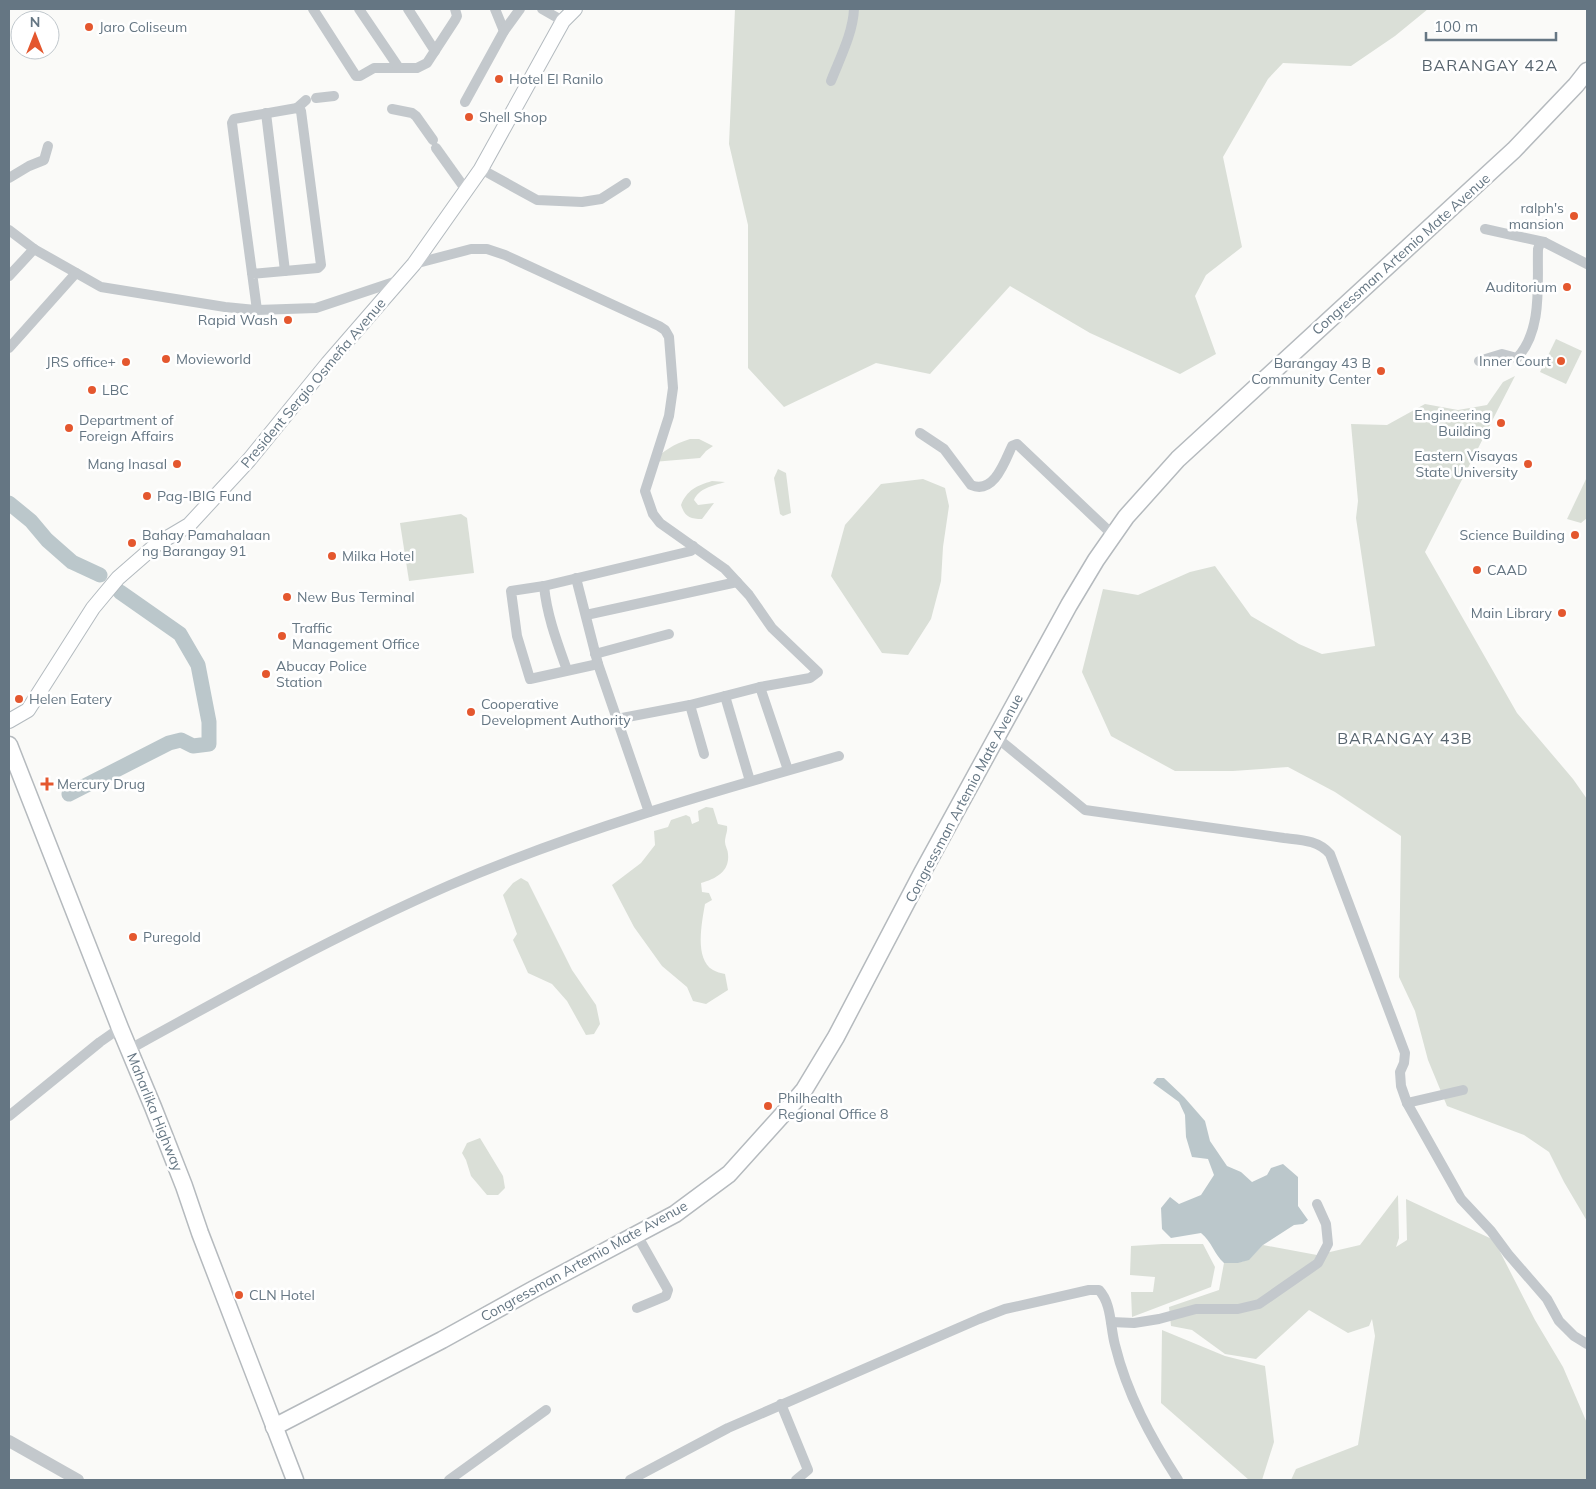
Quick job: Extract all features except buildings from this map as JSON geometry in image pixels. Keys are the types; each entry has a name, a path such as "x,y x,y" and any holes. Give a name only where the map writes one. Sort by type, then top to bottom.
{"main road":[{"name":"President Sergio Osmeña Avenue","path":"9,721 28,710 93,608 118,578 157,544 188,524 249,460 328,363 414,264 481,169 563,21 575,9"},
{"name":"Congressman Artemio Mate Avenue","path":"274,1427 442,1340 542,1284 675,1214 724,1178 759,1142 804,1090 836,1037 996,737 1072,599 1112,535 1178,458 1480,182 1535,128 1587,70"},
{"name":"Maharlika Highway","path":"9,746 184,1186 200,1233 295,1480"}],"street":[{"path":"313,9 356,76 360,76 374,68 416,68 428,63 455,20 457,16 455,9"},
{"path":"359,9 399,68"},
{"path":"408,9 435,50"},
{"path":"495,9 504,31"},
{"path":"465,102 504,31 520,9"},
{"path":"542,9 563,21"},
{"path":"831,81 854,18 854,9"},
{"path":"257,310 232,122 234,119 297,108 311,99 334,96"},
{"path":"252,274 318,268 321,265 301,111 297,108"},
{"path":"392,109 412,113 416,116 466,190"},
{"path":"266,113 285,272"},
{"path":"9,178 29,166 44,160 48,146"},
{"path":"481,169 537,200 582,202 601,199 626,183"},
{"path":"1485,229 1544,242 1587,264"},
{"path":"9,230 34,249 102,287 225,307 257,310 316,308 401,280"},
{"path":"1479,361 1502,354 1517,358 1531,335 1535,318 1538,249 1540,243 1544,242"},
{"path":"9,276 34,249"},
{"path":"414,264 471,249 487,249 505,255 665,330 669,337 673,388 669,416 648,481 646,496 653,514 660,523 725,569 749,595 772,628 818,672 810,678 760,687 690,705 617,719"},
{"path":"9,348 76,274"},
{"path":"920,433 944,450 971,485 976,487 982,487 996,478 1012,446 1016,444 1112,535"},
{"path":"669,634 567,670 530,679 517,636 511,591 544,586 691,551 693,546"},
{"path":"576,578 597,659 649,812"},
{"path":"586,615 737,582"},
{"path":"544,586 546,605 552,629 567,670"},
{"path":"760,687 788,770"},
{"path":"725,696 750,781"},
{"path":"690,705 704,754"},
{"path":"996,737 1085,810 1284,838 1314,843 1324,847 1330,854 1405,1053 1404,1063 1400,1072 1408,1104 1461,1198 1547,1299 1559,1322 1574,1336 1587,1344"},
{"path":"130,1049 260,977 416,900 523,856 649,812 839,756"},
{"path":"9,1116 92,1048 120,1028"},
{"path":"1408,1104 1463,1090"},
{"path":"1111,1322 1134,1323 1159,1319 1189,1310 1208,1308 1238,1310 1259,1304 1318,1263 1328,1244 1326,1224 1317,1204"},
{"path":"636,1308 666,1296 668,1290 637,1235"},
{"path":"630,1480 728,1428 979,1319 1005,1310 1067,1294 1099,1290 1104,1296 1111,1322 1114,1344 1125,1378 1156,1446 1178,1480"},
{"path":"781,1404 808,1470 796,1480"},
{"path":"449,1480 546,1410"},
{"path":"9,1441 78,1480"}],"shaded area":[{"path":"735,9 1428,9 1395,36 1351,66 1283,63 1268,79 1223,157 1242,247 1206,275 1195,296 1216,354 1180,374 1090,333 1010,286 930,374 876,363 784,407 748,368 748,225 729,144"},
{"name":"Inner Court","path":"1556,339 1582,351 1566,384 1540,372"},
{"path":"1515,376 1425,552 1517,713 1573,779 1587,799 1587,1221 1549,1152 1524,1135 1447,1106 1428,1060 1415,1011 1399,977 1401,836 1335,792 1288,767 1233,771 1175,771 1111,736 1082,672 1103,589 1138,595 1190,572 1215,566 1251,616 1299,644 1322,654 1375,646 1356,518 1358,501 1351,424 1387,425 1425,404 1458,410 1487,405 1503,382"},
{"path":"690,439 699,439 713,446 700,458 653,462 670,448"},
{"path":"778,469 786,473 791,513 783,516 780,514 774,478"},
{"path":"1587,477 1587,518 1581,523 1567,519"},
{"path":"923,479 945,488 949,506 943,547 941,581 931,619 908,655 882,653 831,576 845,525 881,484"},
{"path":"712,481 725,482 703,490 694,500 698,505 714,503 702,519 688,516 681,505 686,496 697,487"},
{"path":"461,514 467,518 474,573 409,581 400,523"},
{"path":"706,807 713,808 718,824 727,826 725,842 728,860 727,866 720,874 701,883 702,892 709,893 712,900 705,904 701,930 701,949 707,965 714,971 725,974 728,990 706,1004 693,1001 687,987 662,966 634,927 612,885 641,863 655,845 654,831 668,827 671,820 686,815 690,817 692,824 699,821 698,811"},
{"path":"521,878 528,882 572,970 596,1005 600,1024 594,1034 586,1035 567,1001 552,984 528,973 513,940 517,934 503,895 513,883"},
{"path":"1157,1078 1164,1078 1205,1121 1210,1141 1227,1166 1241,1172 1252,1182 1267,1175 1271,1168 1283,1164 1298,1177 1298,1206 1308,1220 1303,1224 1294,1225 1263,1245 1249,1260 1238,1263 1224,1263 1201,1233 1171,1238 1162,1229 1161,1208 1170,1197 1179,1204 1201,1195 1214,1175 1208,1159 1192,1157 1186,1137 1185,1115 1179,1102 1153,1083"},
{"path":"480,1138 503,1176 505,1188 498,1195 487,1195 471,1176 462,1153 467,1143"},
{"path":"1398,1195 1399,1238 1396,1247 1407,1240 1406,1199 1494,1240 1535,1320 1563,1367 1587,1423 1587,1480 1291,1480 1296,1469 1358,1445 1375,1336 1372,1319 1369,1326 1348,1333 1309,1310 1256,1359 1225,1354 1192,1330 1171,1326 1169,1307 1219,1290 1224,1263 1242,1262 1254,1255 1263,1245 1317,1255 1360,1245"},
{"path":"1203,1244 1215,1267 1211,1287 1132,1317 1131,1292 1153,1292 1155,1277 1130,1275 1131,1246"},
{"path":"1162,1330 1225,1356 1265,1366 1274,1442 1262,1480 1249,1480 1161,1403"}],"waterway":[{"path":"9,503 31,521 47,540 72,562 100,575"},
{"path":"69,794 169,743 181,740 193,746 209,744 209,722 198,665 180,634 120,592"}],"place":[{"name":"Jaro Coliseum","path":"89,27"},
{"name":"Hotel El Ranilo","path":"499,79"},
{"name":"Shell Shop","path":"469,117"},
{"name":"ralph's mansion","path":"1574,216"},
{"name":"Auditorium","path":"1567,287"},
{"name":"Rapid Wash","path":"288,320"},
{"name":"Movieworld","path":"166,359"},
{"name":"Inner Court","path":"1561,361"},
{"name":"JRS office+","path":"126,362"},
{"name":"Barangay 43 B Community Center","path":"1381,371"},
{"name":"LBC","path":"92,390"},
{"name":"Engineering Building","path":"1501,423"},
{"name":"Department of Foreign Affairs","path":"69,428"},
{"name":"Mang Inasal","path":"177,464"},
{"name":"Eastern Visayas State University","path":"1528,464"},
{"name":"Pag-IBIG Fund","path":"147,496"},
{"name":"Science Building","path":"1575,535"},
{"name":"Bahay Pamahalaan ng Barangay 91","path":"132,543"},
{"name":"Milka Hotel","path":"332,556"},
{"name":"CAAD","path":"1477,570"},
{"name":"New Bus Terminal","path":"287,597"},
{"name":"Main Library","path":"1562,613"},
{"name":"Traffic Management Office","path":"282,636"},
{"name":"Abucay Police Station","path":"266,674"},
{"name":"Helen Eatery","path":"19,699"},
{"name":"Cooperative Development Authority","path":"471,712"},
{"name":"Mercury Drug","path":"47,784"},
{"name":"Puregold","path":"133,937"},
{"name":"Philhealth Regional Office 8","path":"768,1106"},
{"name":"CLN Hotel","path":"239,1295"}],"district":[{"name":"BARANGAY 42A","path":"1490,65"},
{"name":"BARANGAY 43B","path":"1405,738"}]}
